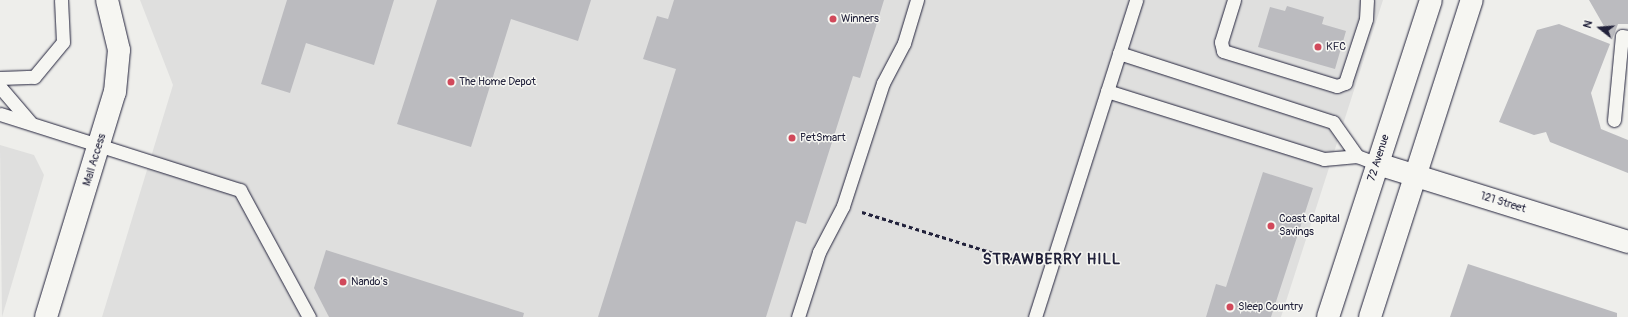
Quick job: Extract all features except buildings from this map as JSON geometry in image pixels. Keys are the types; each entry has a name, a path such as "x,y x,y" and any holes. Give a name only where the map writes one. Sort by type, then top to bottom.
{"main road":[{"name":"Mall Access","path":"46,317 100,144 118,72 117,28 107,0"},
{"name":"72 Avenue","path":"1328,317 1431,0"},
{"path":"1370,317 1472,0"},
{"name":"121 Street","path":"1378,164 1628,242"}],"lane":[{"path":"0,78 34,77 63,42 61,0"},
{"path":"798,317 819,252 843,206 883,83 904,43 917,0"},
{"path":"1035,317 1136,0"},
{"path":"1234,0 1221,42 1223,51 1337,86 1345,83 1366,19 1367,0"},
{"path":"1614,120 1622,36 1628,37"},
{"path":"1119,53 1333,122 1357,156"},
{"path":"0,87 32,123"},
{"path":"1107,91 1324,159 1357,156 1378,164"},
{"path":"0,114 100,144 240,190 309,317"}],"path":[{"path":"856,210 1029,264"}],"shaded area":[{"path":"140,0 1383,0 1281,317 102,317 173,85"},
{"path":"0,145 34,155 44,175 2,317"}],"place":[{"name":"Winners","path":"833,19"},
{"name":"KFC","path":"1318,47"},
{"name":"The Home Depot","path":"451,82"},
{"name":"PetSmart","path":"792,138"},
{"name":"Coast Capital Savings","path":"1271,226"},
{"name":"Nando's","path":"343,282"},
{"name":"Sleep Country","path":"1230,307"}],"district":[{"name":"STRAWBERRY HILL","path":"1052,260"}]}
